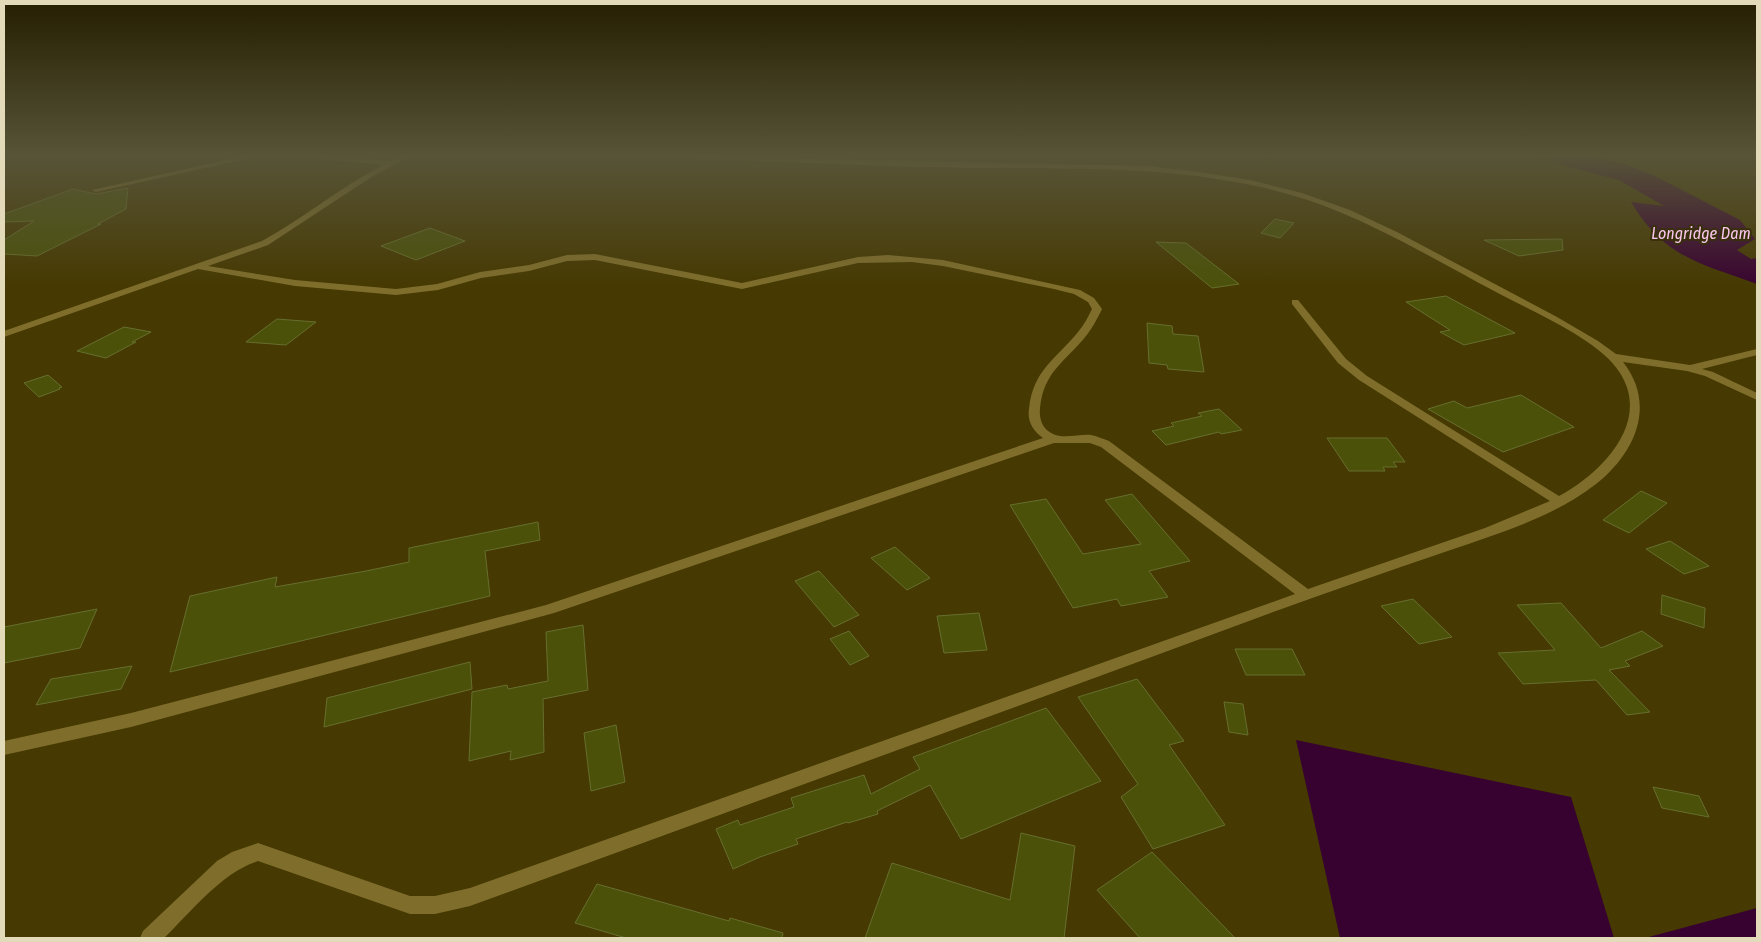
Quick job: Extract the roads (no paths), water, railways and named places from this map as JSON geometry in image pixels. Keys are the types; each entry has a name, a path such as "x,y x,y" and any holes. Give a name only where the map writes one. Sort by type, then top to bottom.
{"street":[{"path":"4,334 265,243 292,229 332,200"},
{"path":"150,938 224,867 239,858 258,852 410,905 436,905 470,898 1306,595 1494,530 1580,490 1606,468 1627,440 1636,414 1634,389 1613,357 1568,327 1374,223 1314,200"},
{"path":"200,267 295,283 396,292 438,288 480,275 529,268 558,259 578,256 595,257 742,286 868,259 912,259 952,265 1077,292 1091,300 1097,309 1092,322 1041,377 1035,397 1034,415 1038,429 1045,436 1053,439"},
{"path":"1295,302 1342,361 1356,372 1558,501"},
{"path":"1688,368 1757,352"},
{"path":"1613,357 1688,368 1709,374 1757,397"},
{"path":"4,748 131,720 549,610 1053,439 1092,439 1105,444 1306,595"}],"water":[{"name":"Longridge Dam","path":"1654,200 1701,200 1740,220 1755,239 1737,250 1751,259 1757,258 1757,284 1701,264 1671,247 1644,221 1631,202 1664,206"},
{"path":"1296,740 1571,797 1614,938 1340,938"},
{"path":"1757,908 1757,938 1645,938"}]}
